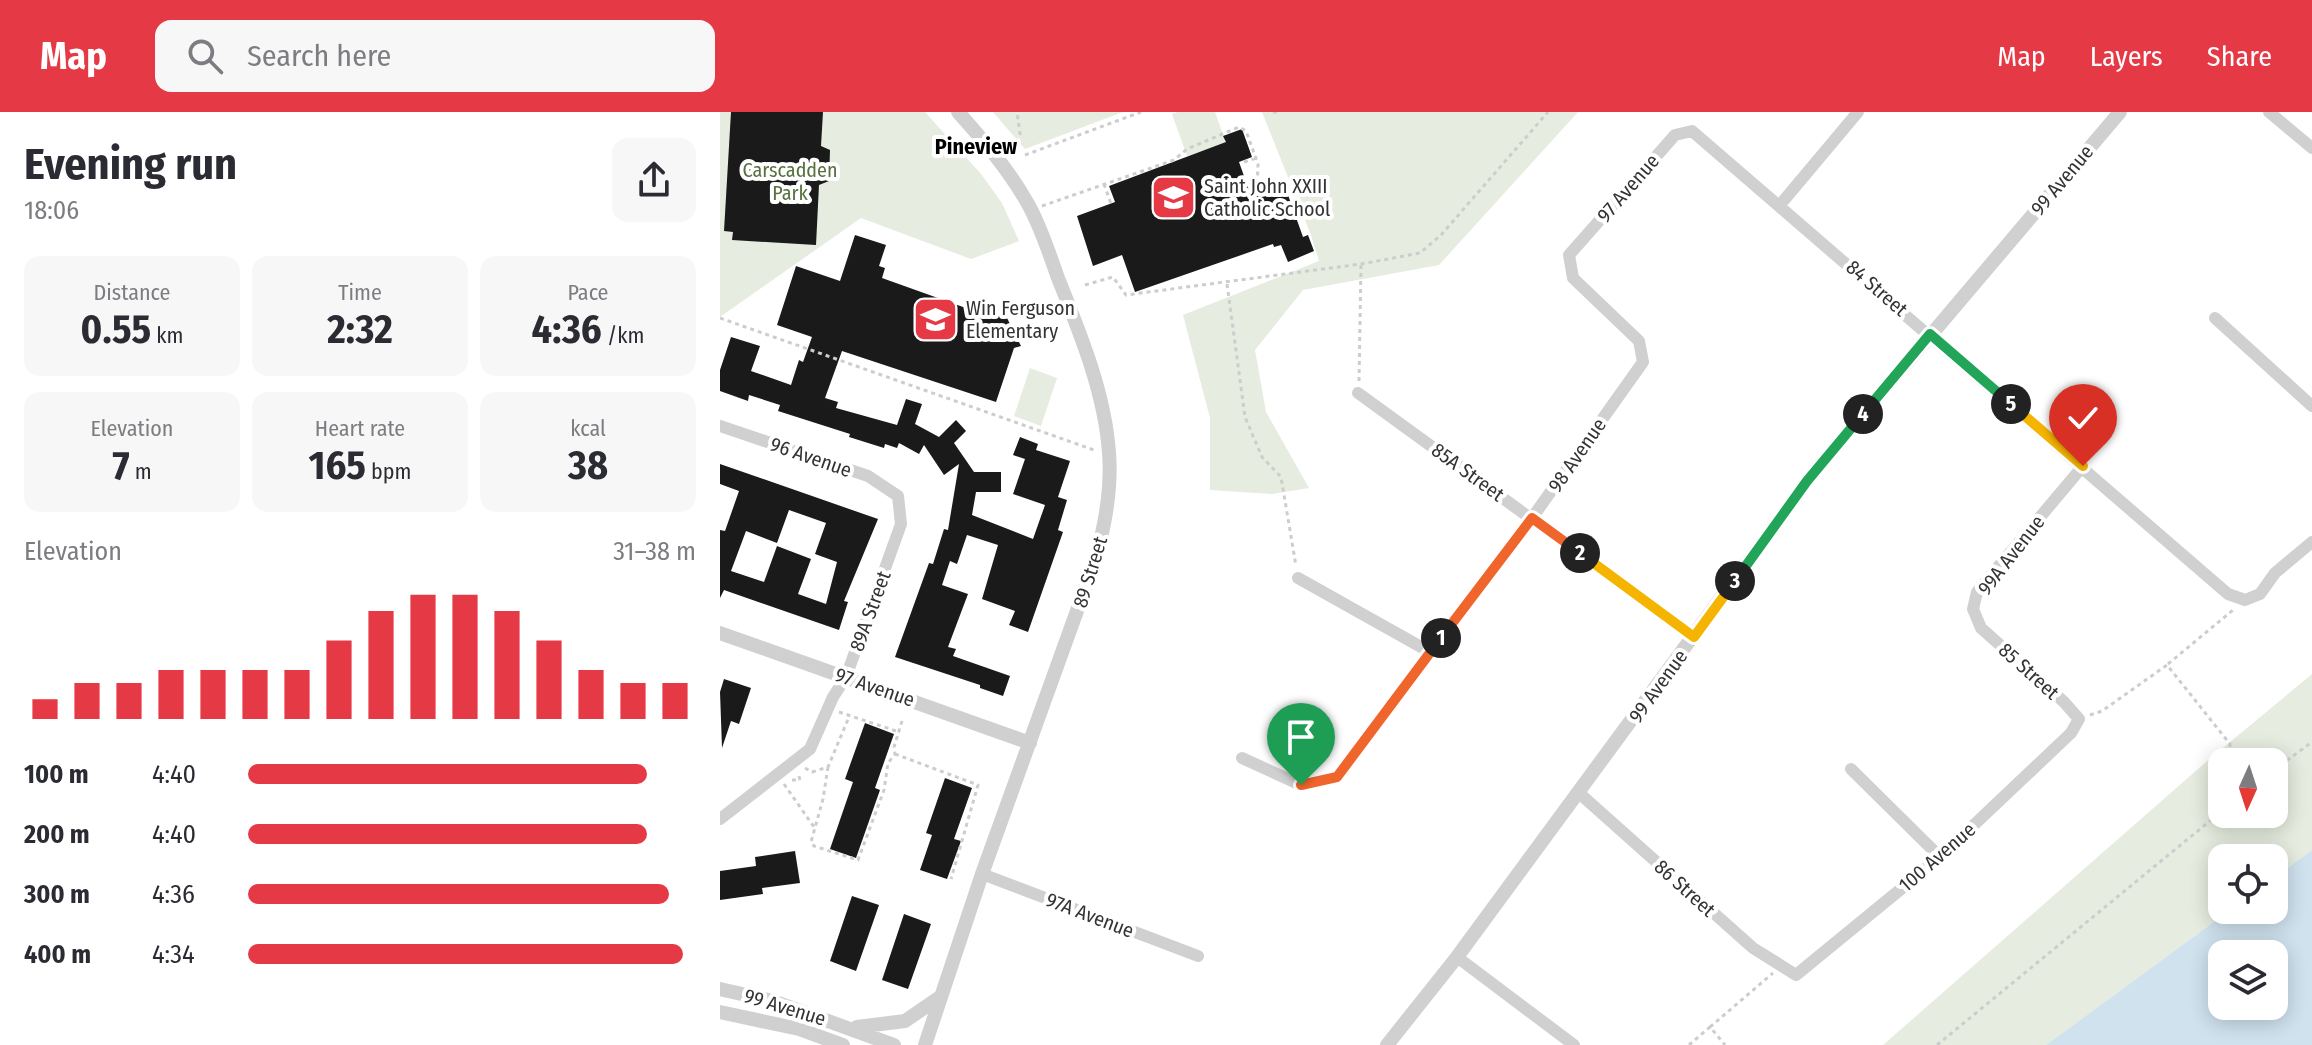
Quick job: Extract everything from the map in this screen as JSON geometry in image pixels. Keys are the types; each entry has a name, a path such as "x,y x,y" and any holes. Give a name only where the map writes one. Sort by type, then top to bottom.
{"street":[{"name":"89 Street","path":"925,1045 982,874 1095,561 1108,498 1106,425 1088,359 1031,210 994,154 958,112"},
{"path":"1780,205 1858,112"},
{"name":"99 Avenue","path":"1387,1045 1457,957 1807,481 2120,112"},
{"path":"2269,112 2312,148"},
{"name":"84 Street","path":"1692,131 2228,594 2245,600"},
{"name":"97 Avenue","path":"1643,362 1639,341 1573,278 1569,255 1675,135 1692,131"},
{"path":"2215,318 2312,406"},
{"name":"98 Avenue","path":"1242,758 1301,785 1337,777 1532,518 1643,362"},
{"name":"85A Street","path":"1358,393 1694,637"},
{"name":"96 Avenue","path":"720,426 868,476 898,496"},
{"name":"99A Avenue","path":"1973,609 1977,592 2083,466"},
{"name":"89A Street","path":"720,819 810,749 833,697 846,677 901,524 898,496"},
{"path":"2245,600 2260,594 2275,573 2312,542"},
{"path":"1298,578 1430,652"},
{"name":"85 Street","path":"1973,609 1981,628 2079,719"},
{"name":"97 Avenue","path":"720,633 1030,743"},
{"name":"100 Avenue","path":"1796,975 1940,857 2071,733 2079,719"},
{"path":"1851,769 1940,857"},
{"name":"86 Street","path":"1579,793 1753,948 1796,975"},
{"name":"97A Avenue","path":"982,874 1198,956"},
{"path":"1457,957 1574,1045"},
{"name":"99 Avenue","path":"720,989 773,1001 894,1045"},
{"path":"849,1027 905,1021 940,997"},
{"name":"99 Avenue","path":"720,1012 799,1029 843,1045"}],"path":[{"path":"1016,142 1020,134 1017,112"},
{"path":"1125,118 1133,112"},
{"path":"1025,155 1141,112"},
{"path":"1273,112 1281,112"},
{"path":"1085,285 1113,277 1126,295 1361,264 1420,253 1441,235 1548,112"},
{"path":"1031,210 1174,160 1187,149 1239,127 1246,131 1256,158 1257,189"},
{"path":"1244,162 1256,158"},
{"path":"1104,184 1111,204"},
{"path":"1358,393 1361,264"},
{"path":"1226,283 1245,417 1262,457 1281,477 1298,578"},
{"path":"720,318 1109,454"},
{"path":"2079,719 2102,711 2167,665 2245,600"},
{"path":"2167,665 2227,739 2229,748"},
{"path":"839,712 898,732"},
{"path":"849,717 828,767 811,840 814,846 858,860 884,790 888,763 895,754 902,721"},
{"path":"2288,760 2312,742"},
{"path":"895,754 978,785 951,879"},
{"path":"805,768 812,772 828,767"},
{"path":"790,780 800,780 798,773"},
{"path":"784,784 814,827"},
{"path":"1937,1045 2208,822"},
{"path":"1689,1045 1782,966"},
{"path":"1710,1027 1725,1045"}],"green space":[{"name":"Carscadden Park","path":"720,112 925,112 981,174 1002,203 1019,241 971,259 861,218 720,317"},
{"path":"993,112 1123,112 1025,149"},
{"path":"1215,112 1226,143 1187,156 1172,114"},
{"path":"1262,112 1578,112 1439,265 1303,290 1255,350 1266,412 1309,488 1272,494 1210,490 1210,418 1183,315 1319,261"},
{"path":"1030,368 1057,378 1041,426 1014,416"},
{"path":"2312,674 2312,850 2288,868 2288,844 2208,844 2208,924 2211,924 2046,1045 1883,1045 2208,760 2208,828 2288,828 2288,748 2223,748"}],"water":[{"path":"2312,850 2312,1045 2046,1045 2211,924 2288,924 2288,868"}],"building":[{"path":"731,112 823,112 821,146 830,150 829,181 819,185 816,245 732,240 733,232 724,231"},
{"name":"Saint John XXIII Catholic School","path":"1242,129 1252,157 1239,162 1250,193 1283,181 1303,237 1308,235 1314,251 1288,262 1281,245 1274,247 1273,244 1135,292 1122,255 1093,266 1077,216 1115,202 1109,186 1226,142 1223,136"},
{"path":"855,235 886,245 879,266 885,268 882,278 991,317 1004,312 1021,346 1014,348 996,402 842,351 825,398 838,402 836,408 897,425 906,399 922,404 915,424 939,437 956,420 966,431 954,443 974,472 1001,472 1001,492 976,492 972,515 1033,539 1045,505 1013,494 1025,459 1013,455 1020,437 1038,444 1036,450 1070,461 1058,497 1067,500 1058,530 1063,532 1028,632 1009,625 1015,611 982,599 998,545 967,535 957,564 950,561 942,585 968,594 948,647 956,649 953,656 1010,676 1003,696 980,688 980,685 895,657 929,563 933,564 944,529 948,530 959,464 944,475 924,445 919,454 899,443 897,448 885,444 884,448 778,411 780,405 749,395 748,401 720,391 720,370 731,337 760,346 751,371 791,385 799,360 803,362 812,337 777,325 796,266 840,281"},
{"path":"720,464 878,519 844,601 848,602 839,630 724,590 720,598 720,530 725,531 739,491 720,484","holes":["789,510 826,523 815,554 837,562 826,604 798,594 811,559 777,546 764,582 731,571 746,531 777,543"]},
{"path":"724,679 751,688 739,724 731,721 722,748 720,692"},
{"path":"865,723 894,734 875,788 880,790 856,858 830,849 853,782 845,779"},
{"path":"945,778 972,788 954,839 961,841 947,879 920,870 932,835 926,833"},
{"path":"795,851 800,883 762,888 763,894 720,900 720,871 756,866 755,857"},
{"path":"852,896 879,905 856,971 830,961"},
{"path":"904,914 931,924 908,989 882,980"}],"place":[{"name":"Saint John XXIII Catholic School","path":"1173,197"},
{"name":"Win Ferguson Elementary","path":"935,319"}],"district":[{"name":"Pineview","path":"976,146"}],"route":[{"path":"1301,785 1337,777 1532,518 1694,637 1807,481 1930,334 2083,466"}]}
